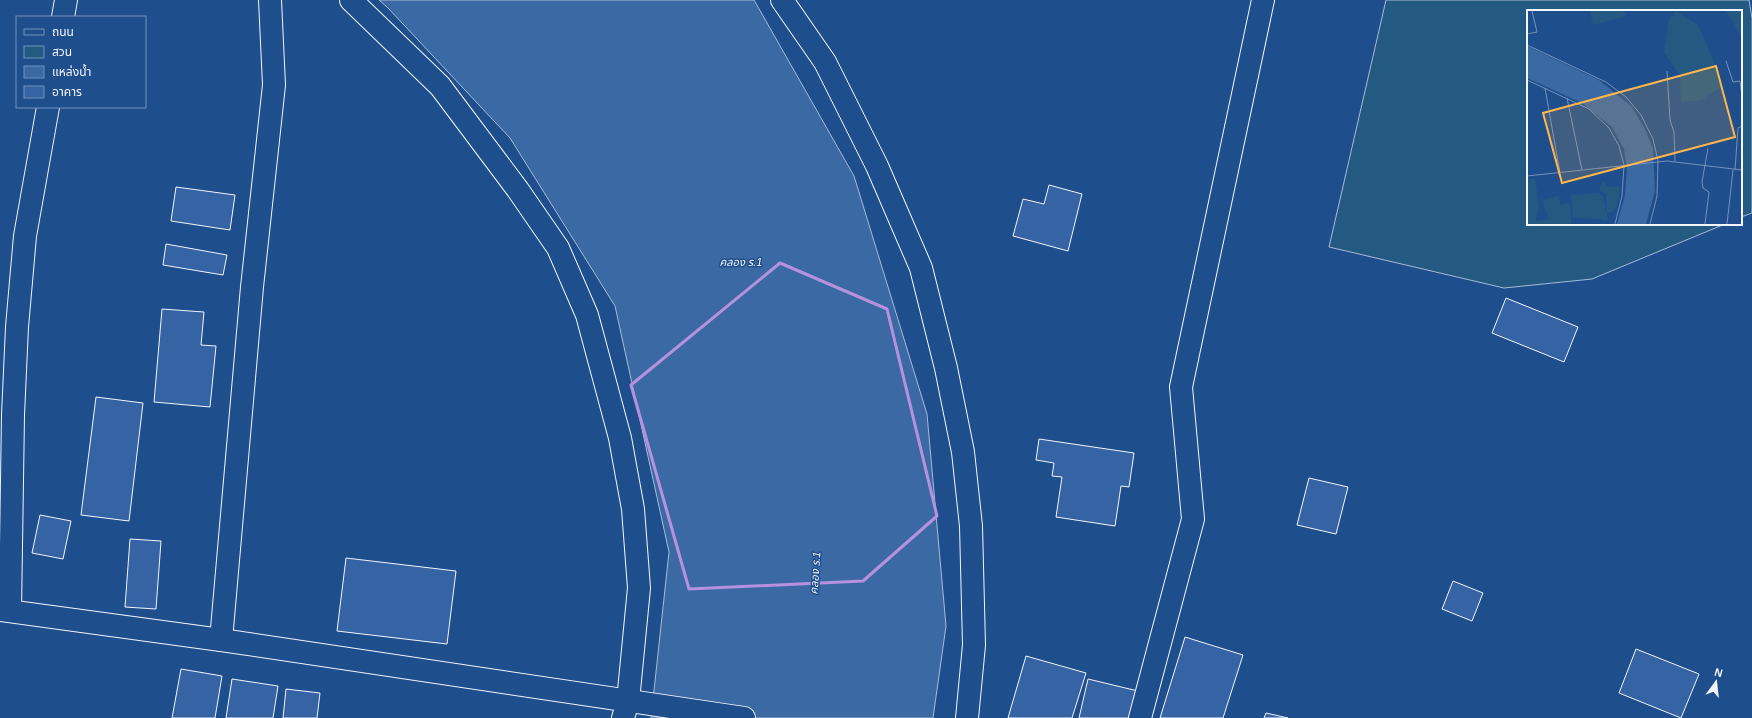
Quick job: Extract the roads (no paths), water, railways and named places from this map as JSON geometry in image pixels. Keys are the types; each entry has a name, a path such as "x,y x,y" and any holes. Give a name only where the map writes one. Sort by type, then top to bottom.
{"street":[{"path":"63,16 66,0"},
{"path":"221,640 252,287 274,85 270,0"},
{"path":"351,0 440,86 518,190 558,248 587,315 620,438 633,509 639,588 626,709"},
{"path":"782,0 829,69 877,166 921,268 925,283 946,368 963,452 971,526 974,645 967,718"},
{"path":"1140,718 1193,518 1181,387 1263,0"},
{"path":"48,108 25,236 17,327 5,611 221,640 626,709 684,709 744,718"}],"water":[{"name":"คลอง ร.1","path":"379,0 754,0 854,176 927,414 946,626 933,718 651,718 669,552 615,306 510,138"}]}
